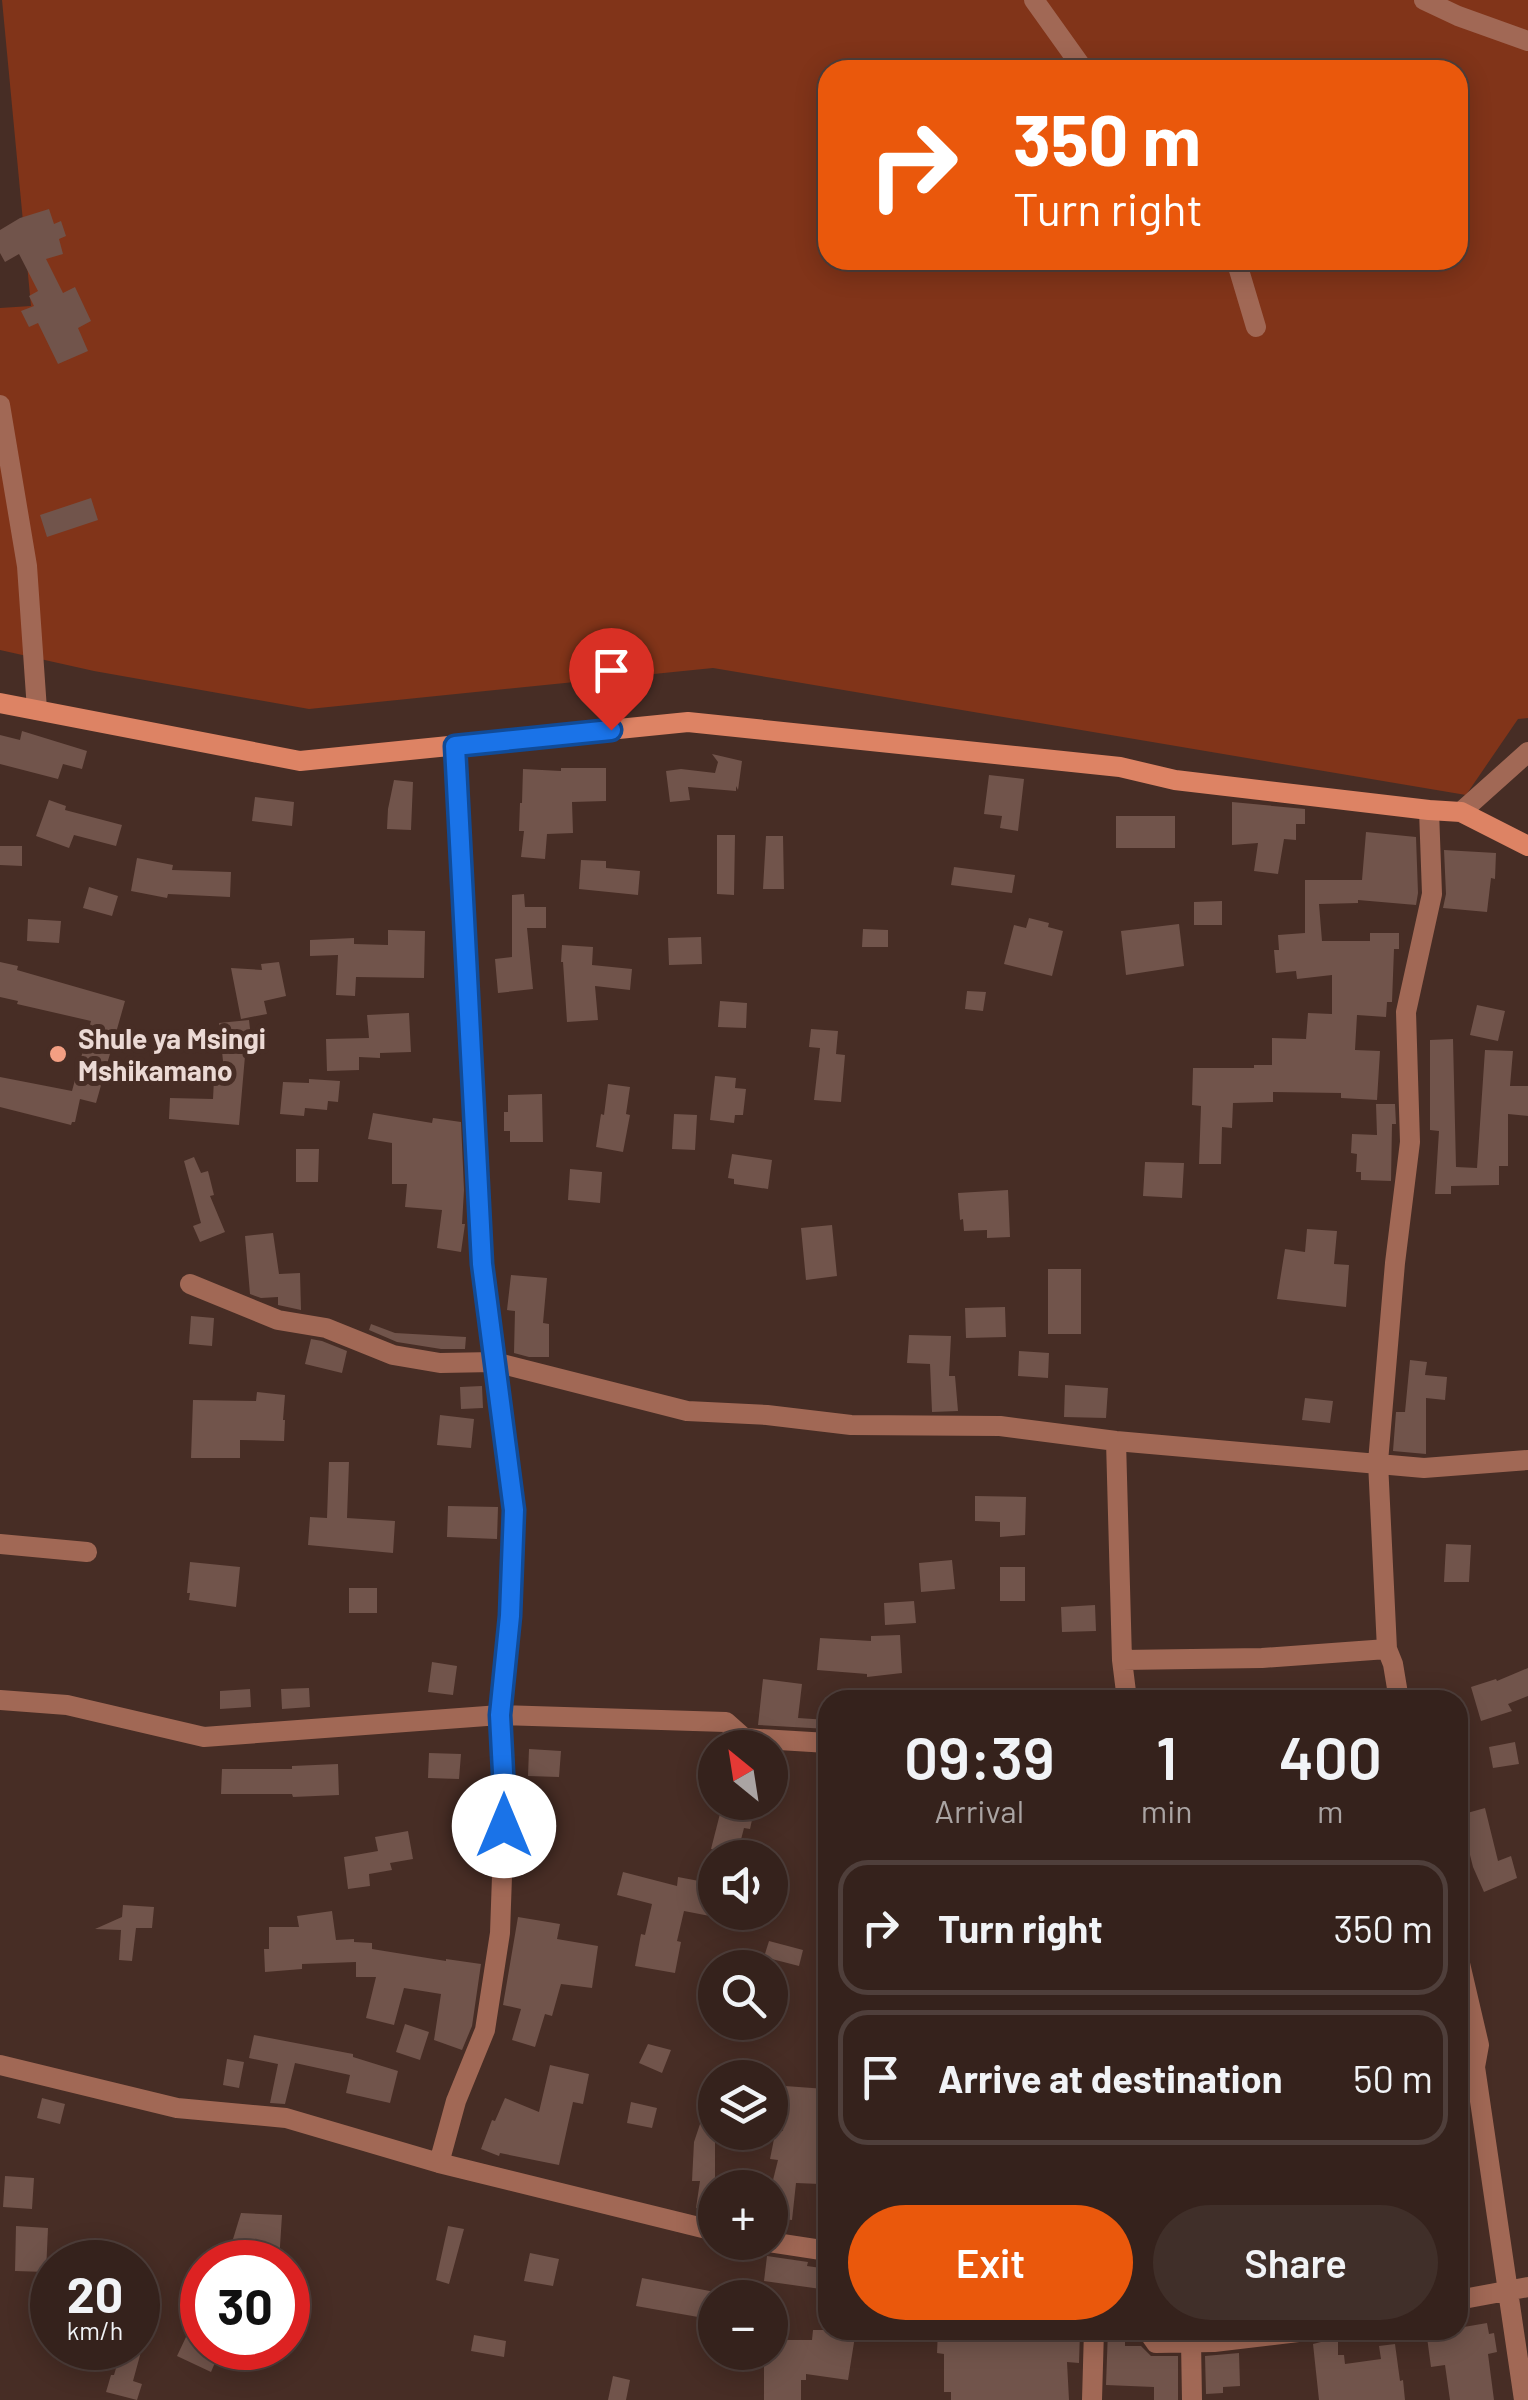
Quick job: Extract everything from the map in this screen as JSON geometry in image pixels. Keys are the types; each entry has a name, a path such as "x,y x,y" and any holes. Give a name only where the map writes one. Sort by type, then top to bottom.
{"street":[{"path":"1034,0 1077,60"},
{"path":"1424,0 1528,41"},
{"path":"1239,270 1256,327"},
{"path":"0,405 27,566 37,710"},
{"path":"0,702 300,761 688,722 1120,767 1175,780 1462,812 1528,846"},
{"path":"440,2163 456,2102 485,2030 500,1933 504,1791 500,1715 510,1616 514,1510 482,1264 455,746"},
{"path":"1462,812 1528,752"},
{"path":"1398,1690 1394,1664 1387,1649 1378,1462 1410,1142 1406,1012 1432,894 1429,810"},
{"path":"190,1284 278,1320 326,1328 393,1355 440,1364 494,1362 688,1411 851,1425 1000,1426 1116,1441 1424,1468 1528,1460"},
{"path":"1116,1441 1126,1690"},
{"path":"0,1544 87,1552"},
{"path":"1122,1660 1262,1658 1387,1649"},
{"path":"0,1700 67,1705 204,1737 500,1715 726,1722 744,1738 818,1742"},
{"path":"1468,1999 1479,2046 1475,2066 1518,2288 1524,2400"},
{"path":"0,2065 177,2108 286,2118 440,2163 698,2227"},
{"path":"788,2245 818,2250"},
{"path":"1468,2298 1518,2288"},
{"path":"1092,2400 1094,2340"},
{"path":"1154,2340 1231,2340"},
{"path":"1190,2341 1192,2400"}],"shaded area":[{"path":"2,0 1528,0 1528,718 1518,719 1466,795 713,668 309,709 0,650 0,308 31,306"}],"building":[{"path":"49,209 54,224 61,221 66,236 59,239 63,254 46,259 63,293 75,287 91,321 78,328 88,351 58,364 38,323 29,327 21,311 34,306 29,296 38,291 19,254 5,262 0,253 0,230 20,218"},
{"path":"91,498 98,520 47,537 40,515"},
{"path":"22,731 87,751 82,769 63,764 58,779 0,764 0,735 20,740"},
{"path":"712,754 742,761 738,790 736,786 736,791 688,787 690,800 670,802 666,771 715,773 718,762"},
{"path":"606,768 606,801 572,802 573,833 547,834 545,859 521,857 523,769"},
{"path":"989,775 1024,779 1018,831 1000,828 1002,816 984,814"},
{"path":"394,780 413,782 411,830 387,829"},
{"path":"255,797 294,802 292,826 252,821"},
{"path":"49,800 66,806 65,810 122,825 116,846 74,835 69,848 36,836"},
{"path":"1232,802 1305,809 1305,824 1296,824 1296,840 1284,839 1278,874 1254,871 1258,843 1232,845"},
{"path":"1116,816 1175,816 1175,848 1116,848"},
{"path":"1366,832 1416,837 1416,905 1358,900 1319,904 1322,941 1370,941 1370,933 1399,933 1399,949 1394,949 1392,1002 1387,1002 1386,1017 1357,1015 1355,1050 1380,1051 1377,1100 1341,1098 1341,1093 1273,1092 1273,1102 1233,1103 1232,1128 1222,1127 1221,1164 1199,1164 1201,1106 1192,1105 1193,1068 1272,1065 1272,1038 1306,1039 1308,1013 1332,1014 1332,975 1297,979 1296,971 1276,973 1274,950 1279,950 1278,935 1305,933 1305,880 1362,880"},
{"path":"717,835 735,835 734,895 717,894"},
{"path":"766,836 783,836 784,889 763,889"},
{"path":"0,846 22,846 22,866 0,865"},
{"path":"1444,850 1496,853 1487,912 1443,908"},
{"path":"137,858 173,865 172,870 231,872 230,897 168,894 167,898 131,891"},
{"path":"581,860 606,861 606,868 640,871 638,895 579,889"},
{"path":"954,867 1015,875 1012,893 951,885"},
{"path":"89,887 118,896 112,916 83,908"},
{"path":"524,894 525,907 546,907 546,928 527,928 533,989 498,993 495,959 512,957 512,895"},
{"path":"1222,901 1222,925 1194,925 1194,902"},
{"path":"1029,918 1063,931 1052,976 1004,964 1014,925 1026,928"},
{"path":"28,919 61,921 59,943 27,941"},
{"path":"1179,924 1184,966 1126,975 1121,931"},
{"path":"863,929 888,930 888,947 862,947"},
{"path":"388,930 425,931 424,978 356,977 355,996 336,995 338,955 310,956 310,940 354,938 354,944 388,945"},
{"path":"701,937 702,964 669,965 668,938"},
{"path":"562,945 593,947 592,965 632,969 630,990 595,986 598,1020 567,1022"},
{"path":"0,962 125,1001 96,1103 80,1099 71,1125 0,1107 0,1077 72,1091 91,1021 0,997"},
{"path":"279,962 286,996 264,1001 267,1014 241,1019 231,968 262,970 261,964"},
{"path":"967,991 986,992 983,1011 965,1009"},
{"path":"720,1001 747,1003 746,1028 718,1027"},
{"path":"1477,1005 1505,1011 1498,1041 1470,1035"},
{"path":"409,1013 411,1052 380,1053 380,1058 359,1057 359,1070 327,1071 326,1039 369,1038 367,1015"},
{"path":"249,1020 253,1055 245,1056 239,1125 169,1119 170,1098 213,1099 214,1079 225,1080 219,1023"},
{"path":"811,1029 838,1031 836,1054 845,1055 841,1102 814,1100 820,1048 809,1047"},
{"path":"1453,1039 1456,1167 1477,1168 1485,1050 1513,1051 1510,1086 1528,1086 1528,1116 1508,1114 1508,1166 1499,1166 1499,1185 1451,1186 1451,1194 1435,1194 1439,1131 1430,1130 1430,1040"},
{"path":"715,1076 736,1078 735,1088 746,1089 743,1115 735,1115 734,1123 710,1120"},
{"path":"309,1079 340,1081 338,1102 328,1101 327,1110 305,1108 304,1116 280,1114 283,1082 309,1083"},
{"path":"608,1084 630,1087 623,1152 596,1147"},
{"path":"542,1094 543,1142 510,1142 510,1131 504,1131 508,1095"},
{"path":"1376,1104 1395,1104 1391,1181 1361,1180 1361,1172 1356,1172 1357,1154 1351,1153 1352,1134 1377,1135"},
{"path":"373,1113 432,1123 433,1118 461,1122 465,1224 461,1252 437,1248 442,1210 405,1207 407,1184 392,1184 392,1143 368,1139"},
{"path":"674,1114 697,1115 695,1150 672,1149"},
{"path":"296,1149 319,1149 318,1182 296,1182"},
{"path":"732,1154 772,1160 768,1189 734,1184 734,1179 728,1178"},
{"path":"194,1157 201,1173 208,1171 214,1195 210,1196 225,1232 200,1242 193,1226 201,1223 184,1161"},
{"path":"1145,1162 1184,1163 1182,1198 1143,1196"},
{"path":"570,1169 602,1172 600,1203 568,1200"},
{"path":"1008,1190 1010,1237 987,1238 987,1230 964,1231 958,1193"},
{"path":"832,1225 837,1276 806,1280 801,1228"},
{"path":"1307,1229 1337,1231 1334,1264 1349,1265 1346,1307 1277,1299 1285,1249 1305,1252"},
{"path":"273,1233 279,1274 300,1273 301,1310 278,1305 278,1297 250,1294 245,1236"},
{"path":"1048,1269 1081,1269 1081,1334 1048,1334"},
{"path":"511,1275 547,1278 543,1323 549,1324 549,1357 514,1353 515,1311 507,1310"},
{"path":"1005,1307 1006,1337 966,1338 965,1308"},
{"path":"191,1316 214,1318 212,1346 189,1344"},
{"path":"371,1324 395,1333 466,1337 465,1349 397,1342 369,1330"},
{"path":"909,1335 951,1336 949,1376 955,1376 958,1411 932,1412 930,1364 907,1363"},
{"path":"311,1339 347,1351 342,1373 305,1364"},
{"path":"1019,1351 1049,1353 1048,1378 1018,1376"},
{"path":"1410,1360 1427,1362 1425,1375 1447,1377 1445,1400 1426,1398 1426,1454 1393,1451 1396,1412 1405,1412"},
{"path":"1065,1385 1108,1388 1106,1418 1064,1417"},
{"path":"482,1386 483,1408 461,1409 460,1387"},
{"path":"257,1392 285,1395 284,1441 240,1440 240,1458 191,1458 193,1400 256,1401"},
{"path":"1305,1398 1333,1401 1330,1423 1302,1420"},
{"path":"440,1415 474,1419 471,1448 437,1445"},
{"path":"329,1462 349,1462 347,1518 395,1521 393,1553 308,1545 310,1517 327,1518"},
{"path":"975,1496 1026,1497 1025,1535 1000,1537 1000,1522 975,1521"},
{"path":"448,1506 498,1507 497,1539 447,1537"},
{"path":"1446,1544 1471,1545 1469,1582 1444,1582"},
{"path":"952,1560 955,1589 921,1592 919,1563"},
{"path":"190,1562 240,1567 236,1607 189,1600"},
{"path":"1000,1567 1025,1567 1025,1601 1000,1601"},
{"path":"349,1588 377,1588 377,1613 349,1613"},
{"path":"914,1601 916,1623 885,1625 884,1603"},
{"path":"1095,1605 1096,1631 1062,1632 1061,1607"},
{"path":"900,1635 902,1673 867,1677 817,1670 820,1638 871,1641 871,1636"},
{"path":"432,1662 457,1666 453,1695 428,1692"},
{"path":"1528,1668 1528,1696 1508,1704 1512,1711 1481,1721 1471,1687"},
{"path":"763,1679 802,1684 798,1718 818,1719 818,1728 758,1725"},
{"path":"309,1688 310,1707 282,1709 281,1689"},
{"path":"250,1689 251,1707 220,1709 220,1691"},
{"path":"1515,1742 1519,1764 1493,1768 1489,1747"},
{"path":"529,1749 561,1751 559,1777 528,1776"},
{"path":"429,1753 461,1754 459,1779 428,1778"},
{"path":"338,1764 339,1795 221,1794 222,1769 292,1769"},
{"path":"1485,1808 1498,1861 1511,1856 1517,1878 1484,1892 1468,1847 1468,1813"},
{"path":"718,1820 752,1820 750,1829 744,1828 741,1840 713,1840"},
{"path":"472,1828 490,1831 489,1850 468,1847"},
{"path":"408,1831 413,1859 390,1863 392,1870 369,1874 370,1886 348,1889 344,1857 378,1851 375,1837"},
{"path":"623,1872 677,1886 678,1877 698,1881 698,1914 684,1911 675,1973 635,1966 652,1904 617,1895"},
{"path":"123,1905 154,1907 152,1928 136,1928 132,1961 119,1960 121,1930 95,1929 122,1917"},
{"path":"332,1911 336,1940 354,1939 372,1943 372,1949 481,1964 472,2026 462,2050 434,2040 441,1994 404,1988 394,2025 366,2018 376,1977 356,1977 356,1962 302,1964 302,1969 265,1972 264,1949 269,1949 269,1927 299,1927 297,1916"},
{"path":"518,1917 560,1924 557,1939 598,1946 592,1988 561,1984 552,2016 545,2014 535,2047 512,2040 521,2009 503,2005"},
{"path":"769,1941 803,1950 799,1966 788,1963 788,1950 766,1950"},
{"path":"405,2024 429,2032 420,2060 396,2052"},
{"path":"254,2035 353,2054 398,2071 390,2103 346,2093 350,2075 295,2063 285,2104 270,2103 278,2064 249,2058"},
{"path":"648,2044 671,2050 662,2073 639,2063"},
{"path":"227,2059 244,2062 239,2088 223,2085"},
{"path":"550,2065 589,2074 583,2104 573,2102 559,2165 500,2153 499,2156 481,2149 505,2098 539,2112"},
{"path":"788,2086 818,2088 818,2184 796,2183 792,2220 788,2220 788,2170 776,2170 778,2160 770,2159 772,2150 788,2150"},
{"path":"42,2098 65,2104 60,2124 37,2118"},
{"path":"631,2102 657,2108 652,2128 627,2123"},
{"path":"698,2130 698,2150 715,2150 715,2170 698,2170 698,2181 692,2181"},
{"path":"5,2176 34,2178 32,2209 3,2207"},
{"path":"241,2213 282,2215 280,2240 233,2240"},
{"path":"16,2226 48,2228 47,2240 30,2240 30,2271 15,2271"},
{"path":"448,2226 464,2229 449,2284 436,2280"},
{"path":"530,2253 559,2259 553,2286 524,2281"},
{"path":"767,2260 808,2262 807,2266 818,2268 818,2289 788,2284 788,2280 764,2280"},
{"path":"642,2278 698,2289 698,2317 636,2306"},
{"path":"1487,2323 1489,2334 1494,2333 1497,2352 1488,2354 1494,2400 1450,2400 1445,2365 1431,2367 1427,2340 1468,2340 1468,2326"},
{"path":"813,2330 818,2330 818,2340 854,2340 848,2380 806,2374 806,2380 801,2380 801,2400 764,2400 764,2370 788,2370 788,2340 812,2340"},
{"path":"474,2335 506,2341 504,2357 471,2351"},
{"path":"938,2340 1080,2340 1079,2363 1067,2362 1069,2400 951,2400 951,2392 944,2392 944,2354 937,2353"},
{"path":"1108,2340 1125,2340 1125,2346 1141,2346 1151,2356 1178,2356 1178,2400 1154,2400 1154,2387 1106,2385"},
{"path":"1338,2342 1338,2355 1344,2355 1345,2364 1381,2359 1379,2346 1395,2344 1405,2400 1319,2400 1313,2344"},
{"path":"1239,2353 1240,2386 1206,2394 1205,2356"},
{"path":"115,2370 136,2370 133,2381 142,2384 137,2400 106,2392"},
{"path":"613,2376 630,2380 626,2400 608,2400"}],"place":[{"name":"Shule ya Msingi Mshikamano","path":"58,1054"}],"route":[{"path":"504,1826 500,1715 510,1616 514,1510 482,1264 455,746 611,730"}]}
